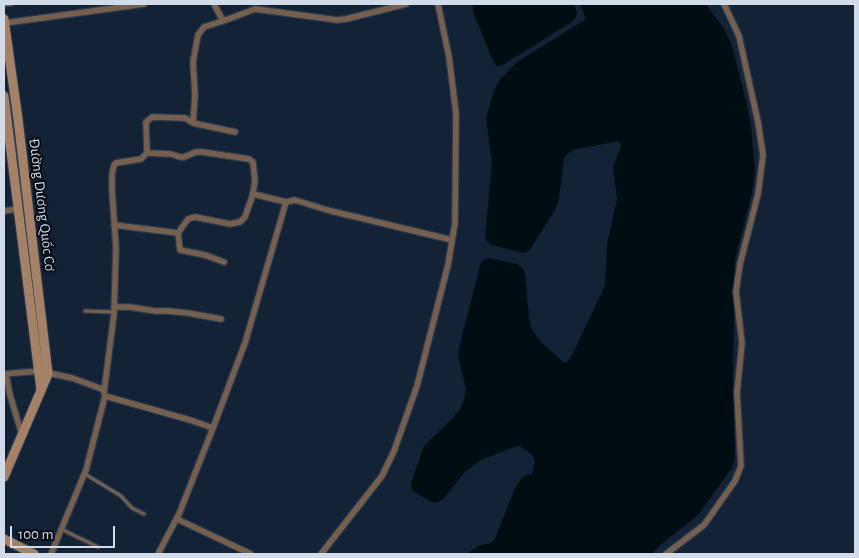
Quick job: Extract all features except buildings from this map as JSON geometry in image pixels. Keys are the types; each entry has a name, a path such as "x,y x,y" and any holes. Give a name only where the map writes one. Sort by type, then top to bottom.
{"main road":[{"name":"Đường Dương Quốc Cơ","path":"4,22 18,119 44,373 41,393 5,472"},
{"name":"Đường Dương Quốc Cơ","path":"4,96 18,209 44,373"},
{"path":"7,120 18,119"},
{"path":"4,539 34,554"}],"street":[{"path":"4,22 144,4"},
{"path":"214,4 222,19 226,20"},
{"path":"193,122 195,95 193,62 198,35 204,27 254,9 337,20 406,4"},
{"path":"321,554 382,476 394,451 416,386 448,265 455,223 456,113 449,57 438,4"},
{"path":"666,554 704,525 735,481 741,466 737,392 742,343 736,292 740,264 758,194 763,155 758,122 739,36 724,4"},
{"path":"147,153 146,126 149,118 180,117 235,132"},
{"path":"51,554 84,474 105,394 114,310 116,248 112,190 113,167 116,163 140,159 147,153 171,154 180,157 202,152 250,159 255,172 255,182 245,217 240,222 230,224 195,217 188,219 178,233 179,250 205,255 224,262"},
{"path":"253,194 286,202 295,200 326,210 452,240"},
{"path":"158,554 177,519 245,343 286,202"},
{"path":"4,211 18,209"},
{"path":"114,226 178,233"},
{"path":"114,310 130,307 155,311 181,312 220,319"},
{"path":"22,437 5,374 44,373 72,378 102,389 105,394 211,428"},
{"path":"177,519 251,554"}],"lane":[{"path":"4,5 12,4"},
{"path":"85,311 114,310"},
{"path":"84,474 121,496 132,508 144,514"},
{"path":"61,529 98,547"}],"shaded area":[{"path":"472,4 574,4 577,12 572,22 501,66 497,66 494,63 474,15"},
{"path":"580,4 706,4 725,30 732,46 751,127 755,170 752,193 735,260 733,372 735,457 732,468 698,515 659,546 652,554 467,554 478,546 490,543 495,539 514,491 521,479 532,474 535,460 532,454 519,446 481,460 465,472 443,499 438,502 432,502 411,488 424,446 452,419 460,409 464,399 466,389 458,356 480,265 483,260 488,258 517,264 522,268 525,273 529,318 532,329 539,340 564,363 570,359 605,286 607,244 617,199 613,167 621,147 618,141 573,150 568,153 564,159 559,199 556,208 530,250 524,253 491,245 485,238 492,162 486,119 494,90 500,80 517,62 586,19"}]}
